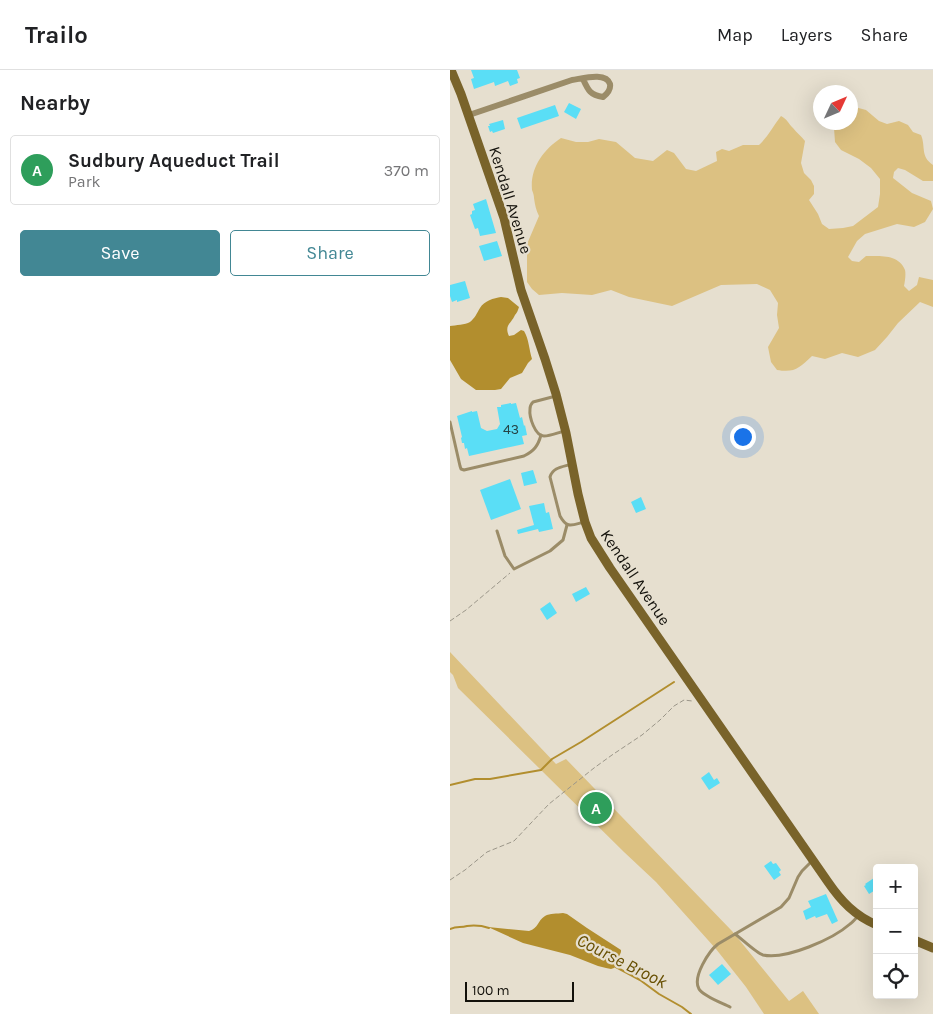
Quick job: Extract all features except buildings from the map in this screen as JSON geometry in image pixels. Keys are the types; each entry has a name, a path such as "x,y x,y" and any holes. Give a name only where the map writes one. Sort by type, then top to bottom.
{"main road":[{"name":"Kendall Avenue","path":"451,70 504,218 522,290 557,396 578,494 591,538 812,861 846,905 859,915 873,922"},
{"path":"918,942 933,948"}],"street":[{"path":"469,116 572,80 583,79"}],"lane":[{"path":"557,396 533,402 530,410 535,430 538,434 544,436 565,430"},
{"path":"450,422 460,466 464,470 532,453 536,449 541,435"},
{"path":"572,464 558,468 551,473 550,477 563,522 572,526 585,522"},
{"path":"497,531 505,556 514,569 550,551 563,540 567,525"},
{"path":"730,1007 700,991 698,988 697,982 704,962 713,948 781,907 789,898 802,871 812,861"},
{"path":"735,934 762,955 792,953 821,942 850,924 859,915"}],"path":[{"path":"450,621 466,610 514,569"},
{"path":"450,880 466,870 487,852 514,841 549,804 612,755 642,735 674,706 684,700 703,701"}],"shaded area":[{"path":"858,108 866,110 879,121 887,124 899,121 908,125 913,132 921,135 926,158 933,165 933,181 923,181 898,168 894,172 893,178 912,193 931,201 933,209 925,222 914,227 897,224 865,234 857,241 848,257 852,261 859,262 866,256 888,257 898,261 905,270 904,286 909,291 917,285 919,277 933,280 933,307 920,302 898,323 875,350 858,357 842,353 825,359 812,356 796,369 788,371 777,370 771,362 768,347 779,328 778,303 770,290 757,284 721,285 672,306 629,297 611,290 592,295 562,293 539,295 527,282 527,244 539,216 532,190 533,174 543,154 561,138 576,142 588,142 599,139 616,142 635,158 653,161 667,150 674,153 686,169 696,171 717,161 716,152 722,149 729,151 743,145 759,145 781,116 805,141 801,163 804,173 814,186 814,194 809,200 822,224 829,229 853,226 878,207 880,194 880,179 871,168 859,159 841,150 835,142 834,130 858,130"},
{"path":"501,297 508,298 519,307 507,329 509,336 521,330 524,331 532,359 522,373 510,378 501,389 476,390 461,379 450,360 450,326 470,322 484,303"},
{"path":"450,652 556,764 566,759 732,931 789,1001 803,991 819,1014 764,1014 746,987 716,949 656,882 458,688 450,672"},
{"path":"563,913 621,950 614,968 598,966 570,955 523,943 488,927 529,931 535,928 545,916"}],"waterway":[{"path":"450,785 475,779 490,779 541,770 552,759 674,682"},
{"name":"Course Brook","path":"450,929 475,925 489,928"},
{"name":"Course Brook","path":"614,966 640,980 691,1014"}],"place":[{"name":"Sudbury Aqueduct Trail","path":"596,808"}]}
